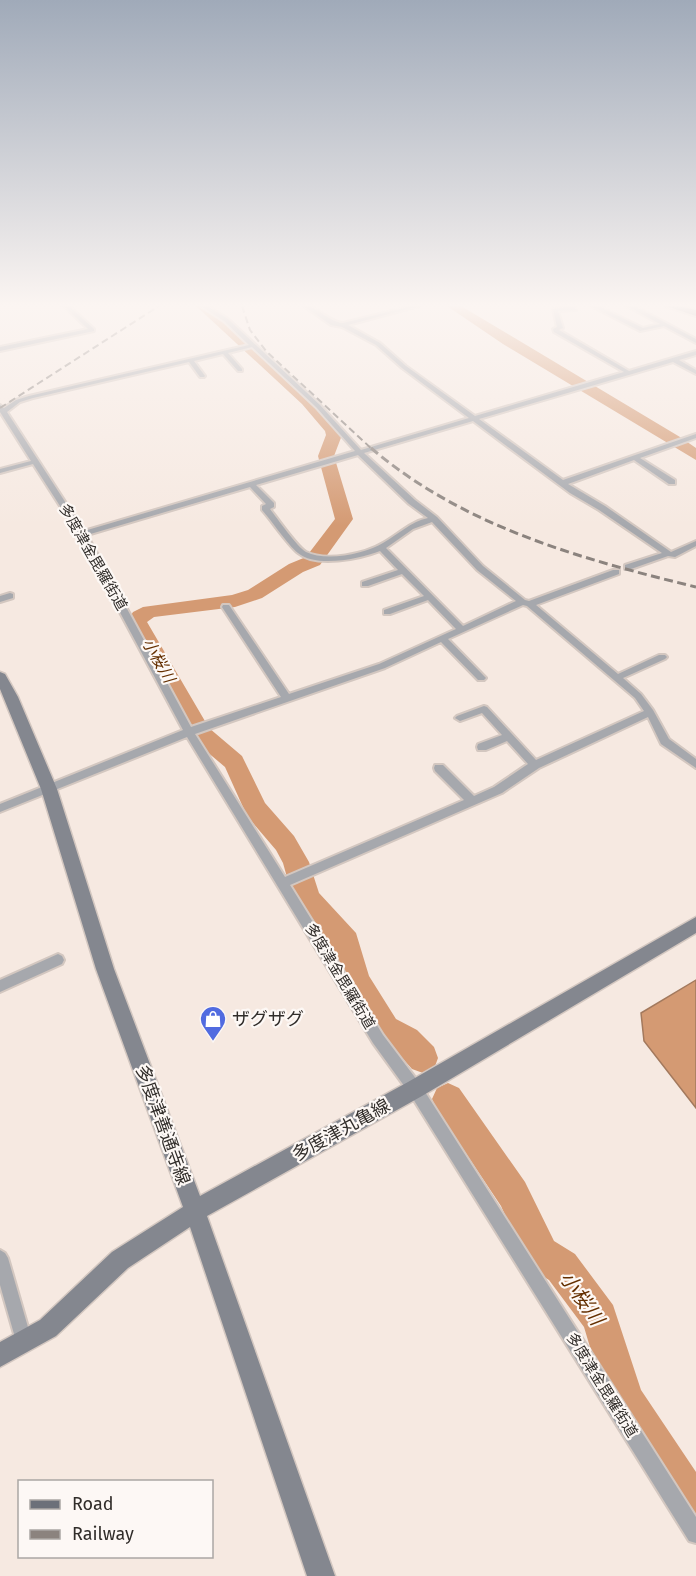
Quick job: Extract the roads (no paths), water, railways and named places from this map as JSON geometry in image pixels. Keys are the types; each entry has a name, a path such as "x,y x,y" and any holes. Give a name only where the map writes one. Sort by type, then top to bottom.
{"main road":[{"name":"多度津善通寺線","path":"0,677 11,697 49,789 105,969 195,1211 321,1576"},
{"name":"多度津丸亀線","path":"0,1355 48,1328 120,1260 195,1211 415,1089 696,924"}],"street":[{"path":"2,409 31,397 106,380"},
{"path":"286,380 318,406 360,453 412,502 434,519 480,568 638,696 650,712 665,741 696,764"},
{"path":"425,380 563,483 668,554"},
{"path":"82,534 607,380"},
{"name":"多度津金毘羅街道","path":"2,409 82,534 196,730 288,881 378,1039 415,1089 696,1534"},
{"path":"563,483 696,436"},
{"path":"635,458 672,482"},
{"path":"0,471 34,462"},
{"path":"251,484 271,505 265,508 302,553 313,558 326,560 381,548 406,528 434,519"},
{"path":"628,567 668,554 672,555 696,543"},
{"path":"381,548 462,630"},
{"path":"365,584 402,571"},
{"path":"0,808 196,730 286,697 382,666 526,603 616,572"},
{"path":"0,599 10,596"},
{"path":"387,612 429,597"},
{"path":"226,607 228,618 286,697"},
{"path":"442,638 481,678"},
{"path":"616,678 662,657"},
{"path":"460,718 484,709 535,765"},
{"path":"288,881 498,790 535,765 650,712"},
{"path":"482,747 508,736"},
{"path":"439,768 471,800"},
{"path":"0,986 58,960"},
{"path":"0,1258 24,1341"}],"waterway":[{"name":"小桜川","path":"283,380 307,401 333,431 334,435 326,456 344,519 313,561 296,568 255,594 235,601 150,611 140,616 137,622 201,734 234,762 256,809 285,843 296,862 303,888 310,901 346,942 356,981 385,1029 406,1040 423,1058"},
{"path":"573,380 675,440 696,455"},
{"name":"小桜川","path":"448,1099 513,1194 541,1254 562,1267 600,1318 624,1400 696,1509"}],"railway":[{"path":"0,408 44,380"},
{"path":"297,380 373,450"},
{"path":"371,448 407,476 445,499 525,537 610,565 696,587"}],"place":[{"name":"ザグザグ","path":"213,1042"}]}
